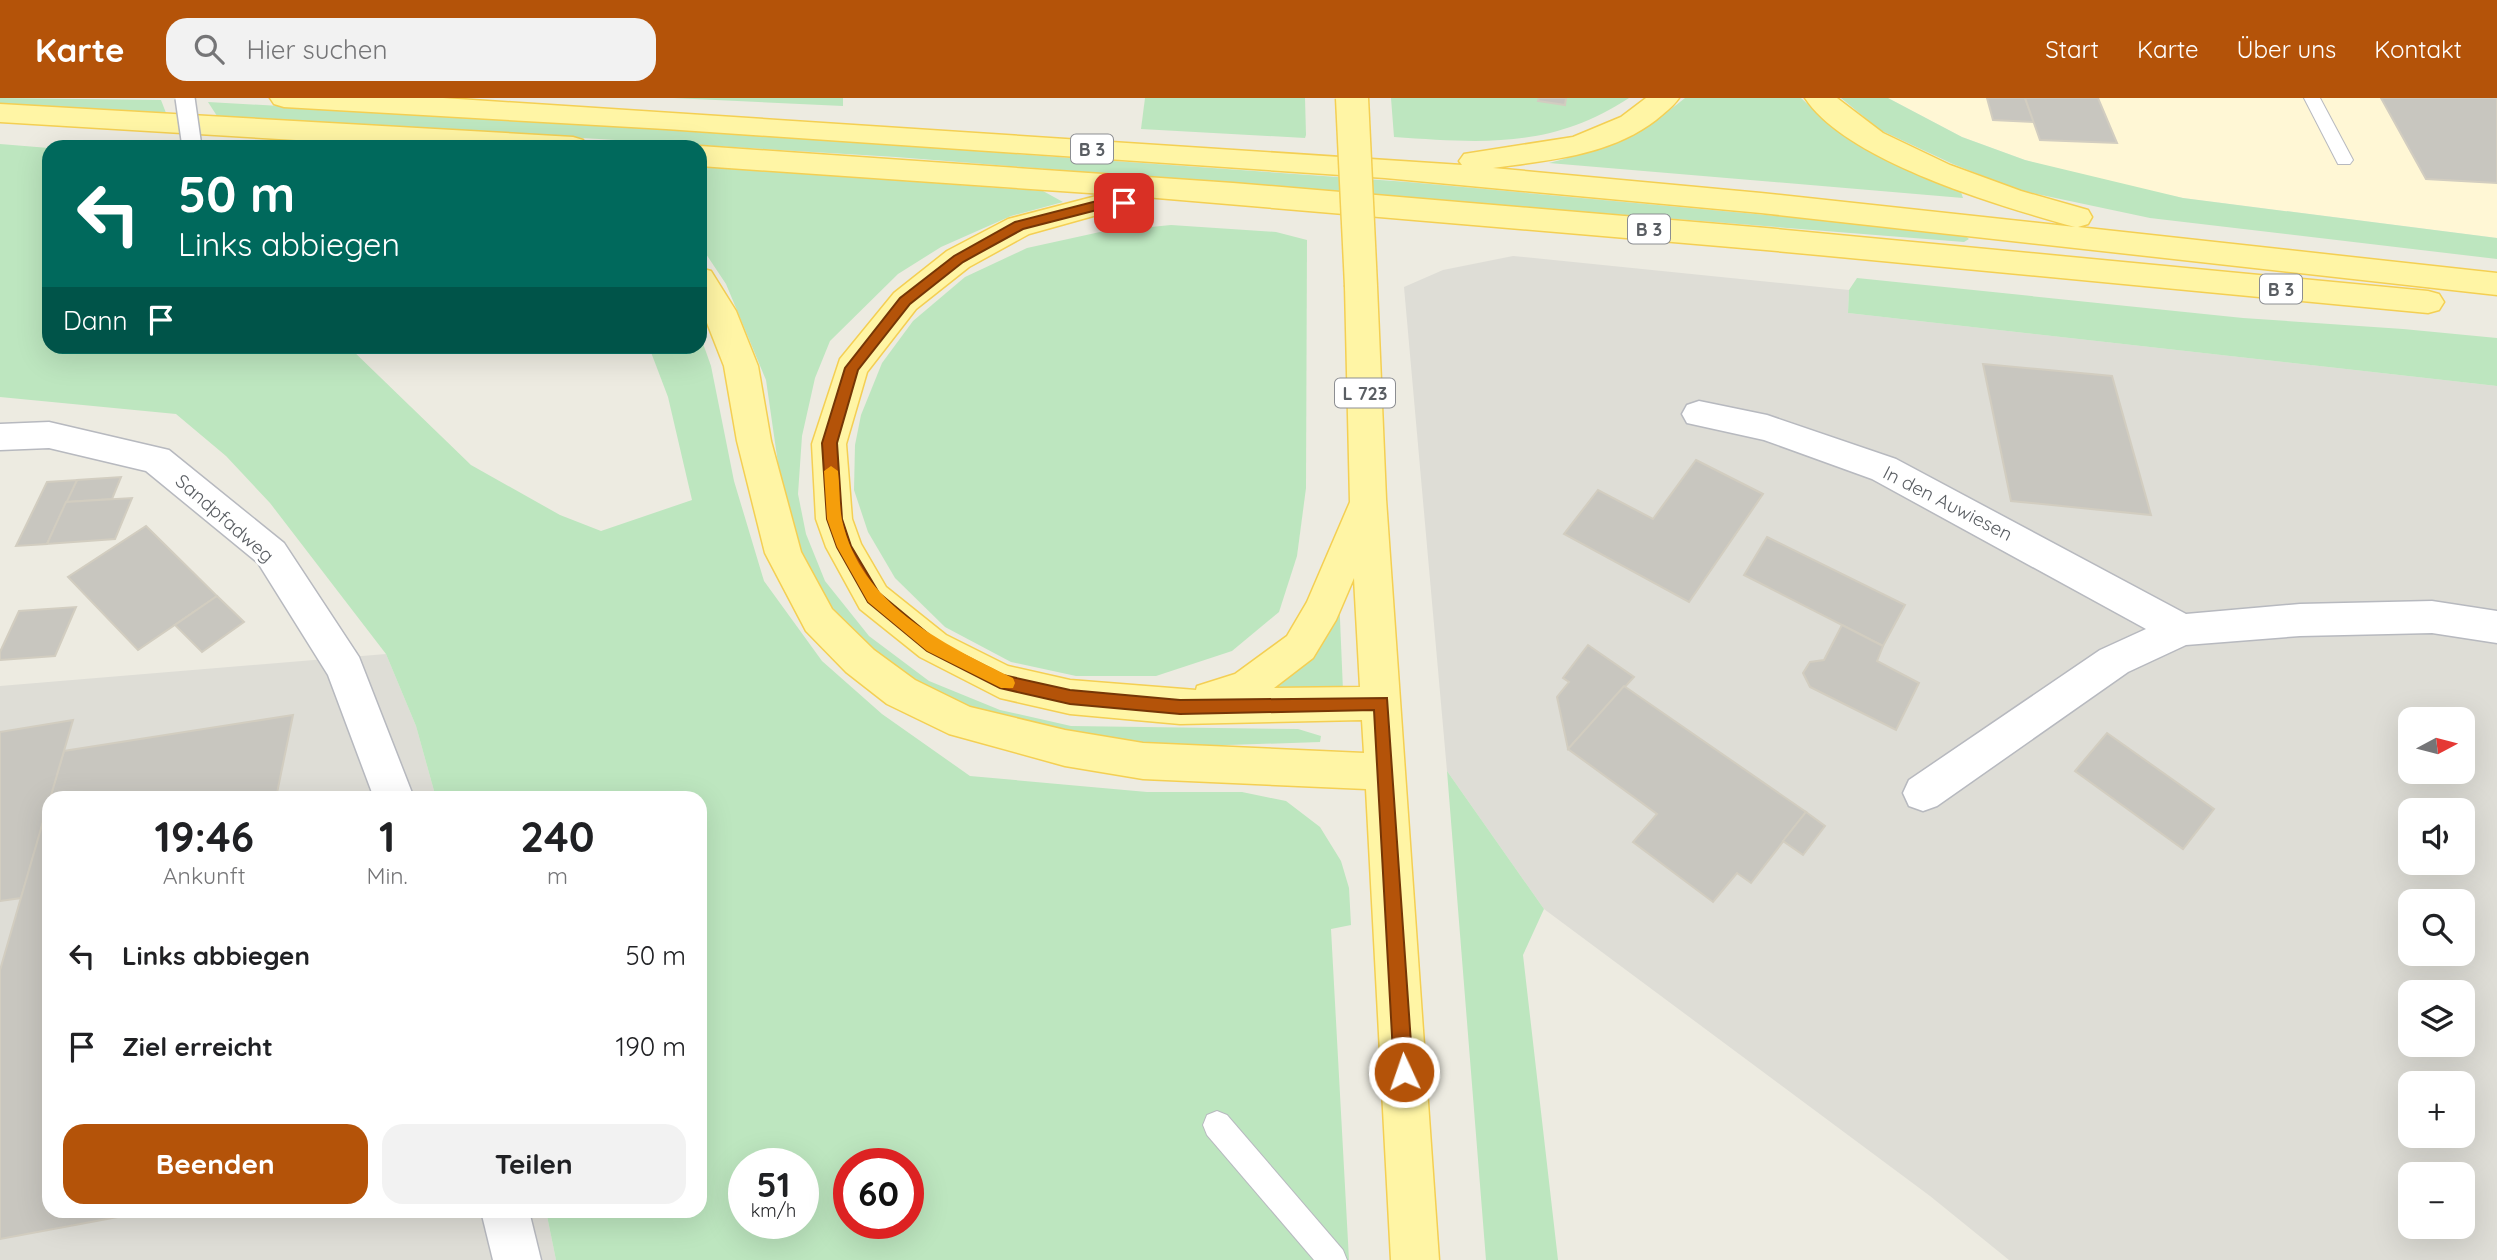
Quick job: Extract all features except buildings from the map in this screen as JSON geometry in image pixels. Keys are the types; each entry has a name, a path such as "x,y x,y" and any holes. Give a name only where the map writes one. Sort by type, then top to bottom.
{"main road":[{"name":"B 3","path":"285,98 653,119 1385,168 1761,203 2497,284"},
{"name":"L 723","path":"1352,98 1368,499 1415,1260"},
{"path":"1385,168 1501,159 1578,146 1631,124 1665,98"},
{"path":"1819,98 1830,109 1885,145 1952,178 2022,203 2129,231 2154,245"},
{"path":"0,113 472,140"},
{"path":"370,133 402,140"},
{"name":"B 3","path":"707,156 1233,193 1780,240 2497,309"},
{"path":"1233,193 1097,205 1019,226 958,259 905,301 852,368 830,443 834,519 844,547 873,598 933,646 1000,681 1070,697 1180,707 1381,703"},
{"path":"707,290 720,311 741,366 754,441 783,553 819,620 860,661 901,692 963,722 1065,748 1143,761 1385,772"},
{"path":"1180,707 1247,687 1300,647 1323,609 1368,499"}],"street":[{"name":"In den Auwiesen","path":"1699,414 1767,428 1884,469 2182,630"},
{"name":"Sandpfadweg","path":"0,437 49,435 157,460 271,553 345,670 391,791"},
{"path":"1923,793 2114,661 2182,630 2300,620 2432,617 2497,627"},
{"path":"507,1218 517,1260"}],"lane":[{"path":"185,98 191,140"},
{"path":"2312,98 2344,160"},
{"path":"1217,1125 1333,1260"}],"shaded area":[{"path":"1888,98 2497,98 2497,238 2183,198 2095,179 2025,160 1962,137"},
{"path":"1513,256 1849,290 1848,313 2497,386 2497,1260 2009,1260 1930,1196 1544,909 1447,771 1404,287 1443,270"},
{"path":"386,654 416,726 434,791 42,791 42,1218 547,1218 556,1260 0,1260 0,686"}],"green space":[{"path":"0,98 161,100 166,113 0,104"},
{"path":"673,98 843,98 843,106"},
{"path":"1145,98 1305,98 1306,135 1305,138 1141,129"},
{"path":"1391,98 1629,98 1600,115 1544,134 1516,139 1457,141 1394,137"},
{"path":"1685,98 1801,98 1856,142 1917,174 1961,192 1963,198 1549,163 1621,139 1652,122"},
{"path":"1841,98 1888,98 1962,137 2025,160 2183,198 2497,238 2497,259 2150,218 2018,190 1880,130"},
{"path":"208,102 597,124 1408,182 1962,233 1969,239 1964,242 896,157 707,146 707,140 614,140 217,116"},
{"path":"0,144 42,147 42,354 356,354 471,465 560,515 601,531 692,500 668,397 652,354 707,354 734,481 764,581 822,661 882,714 970,776 1147,792 1242,792 1286,801 1320,827 1341,861 1349,888 1351,925 1331,929 1349,1260 556,1260 547,1218 707,1218 707,791 434,791 416,726 386,654 270,503 226,456 176,414 0,397"},
{"path":"707,167 1043,191 1063,202 1011,216 941,247 898,274 830,341 815,378 802,436 798,494 806,534 825,581 869,636 929,681 1000,710 1071,726 1298,729 1321,736 1320,742 1169,747 994,721 928,694 871,655 830,610 792,541 766,380 726,284 707,256"},
{"path":"1171,225 1276,232 1307,240 1306,488 1297,556 1279,612 1232,651 1156,676 1076,676 1011,662 945,627 895,578 868,532 854,490 855,445 861,415 882,363 913,321 965,277 1027,248 1100,232"},
{"path":"1857,278 2243,318 2497,338 2497,386 1848,313 1849,290"},
{"path":"1339,595 1343,691 1264,692"},
{"path":"1447,771 1544,909 1523,955 1558,1260 1486,1260"}],"slow traffic":[{"path":"831,471 834,519 844,547 873,598 933,646 1007,683"}],"route":[{"path":"1124,203 1097,205 1019,226 958,259 905,301 852,368 830,443 834,519 844,547 873,598 933,646 1000,681 1070,697 1180,707 1381,703 1404,1072"}]}
